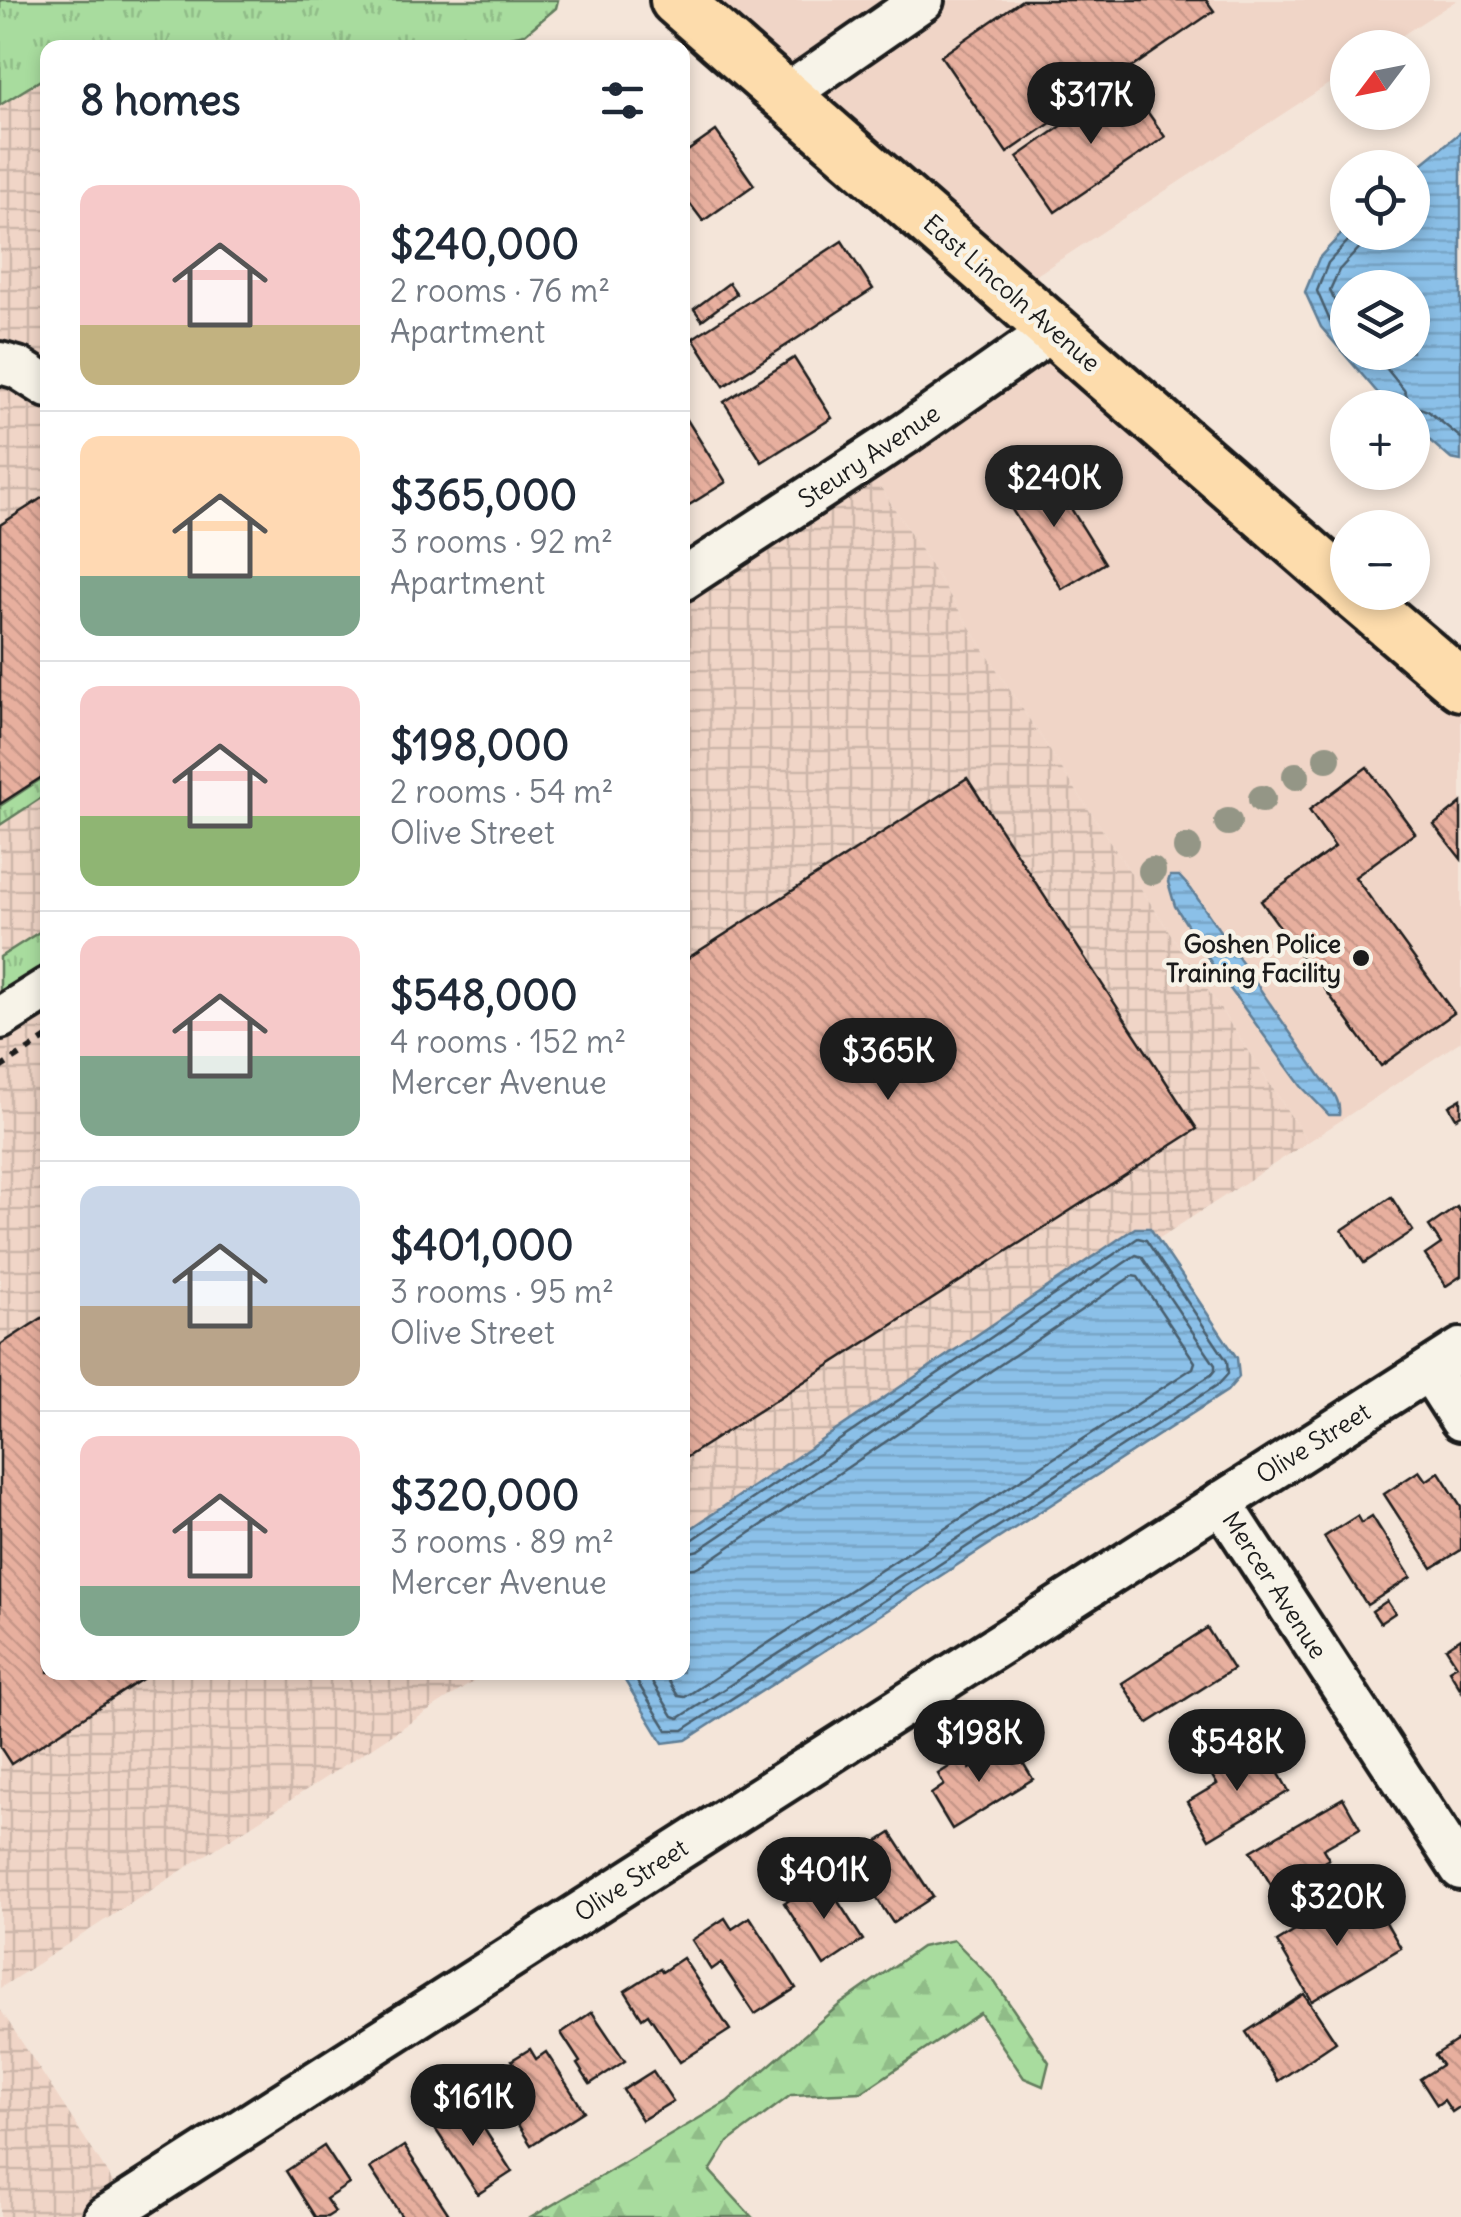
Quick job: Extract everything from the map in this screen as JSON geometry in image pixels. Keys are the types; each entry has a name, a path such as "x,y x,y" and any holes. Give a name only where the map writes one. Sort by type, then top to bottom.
{"main road":[{"name":"East Lincoln Avenue","path":"676,0 1330,572"},
{"name":"East Lincoln Avenue","path":"1374,610 1461,684"}],"street":[{"path":"786,96 923,0"},
{"name":"Steury Avenue","path":"690,575 905,434 1054,330"},
{"path":"0,363 18,368 40,382"},
{"path":"0,1018 40,993"},
{"path":"1445,1360 1461,1420"},
{"name":"Olive Street","path":"105,2217 1445,1360"},
{"name":"Mercer Avenue","path":"1222,1502 1461,1869"}],"path":[{"path":"0,1068 40,1043"}],"shaded area":[{"path":"118,0 283,40 56,40"},
{"path":"709,0 1457,0 1410,30 1330,30 1330,83 1035,276"},
{"path":"40,50 40,1680 476,1680 0,1988 0,76"},
{"path":"1045,356 1330,593 1330,610 1350,610 1461,702 1461,1041 1308,1142 873,475"},
{"path":"873,475 1308,1142 690,1541 690,553"},
{"path":"0,2009 126,2203 105,2217 0,2217"}],"green space":[{"path":"0,0 558,0 556,8 525,34 494,40 40,40 40,80 0,105"},
{"path":"40,780 40,799 0,825 0,806"},
{"path":"40,931 40,971 0,997 0,957"},
{"path":"954,1940 994,1981 1049,2062 1043,2086 1024,2078 980,2013 862,2092 791,2095 728,2142 710,2171 752,2217 532,2217 728,2101 839,2005 921,1947"}],"water":[{"path":"1461,132 1461,461 1451,459 1430,441 1430,390 1375,390 1358,370 1430,370 1430,270 1330,270 1330,337 1305,292 1319,258 1330,246 1330,250 1430,250 1430,157"},
{"path":"1170,876 1179,876 1191,889 1334,1094 1339,1115 1329,1115 1301,1086 1212,964 1175,906"},
{"path":"1135,1228 1150,1228 1237,1358 1239,1377 1227,1391 686,1740 663,1743 625,1680 690,1680 690,1529"}],"building":[{"path":"1022,0 1206,0 1214,11 1007,153 941,56"},
{"path":"1126,81 1165,137 1055,212 1017,157"},
{"path":"716,131 754,185 703,221 690,204 690,149"},
{"path":"842,241 873,289 724,386 693,338"},
{"path":"729,283 737,294 702,320 694,309"},
{"path":"794,358 832,418 762,462 724,402"},
{"path":"690,424 726,482 690,504"},
{"path":"1047,470 1105,563 1062,589 1004,497"},
{"path":"40,499 40,778 0,804 0,525"},
{"path":"1367,767 1415,833 1355,877 1454,1013 1381,1066 1261,901 1335,847 1309,810"},
{"path":"967,778 1197,1129 690,1455 690,957"},
{"path":"1461,803 1461,859 1434,825"},
{"path":"1461,1099 1461,1115 1456,1118 1449,1106"},
{"path":"1391,1197 1413,1231 1364,1263 1342,1230"},
{"path":"1457,1207 1461,1213 1461,1276 1446,1286 1425,1255 1441,1244 1429,1226"},
{"path":"40,1319 40,1680 141,1680 11,1764 0,1747 0,1345"},
{"path":"1419,1471 1426,1481 1439,1472 1461,1506 1461,1550 1432,1568 1384,1494"},
{"path":"1357,1516 1361,1523 1372,1516 1411,1577 1367,1605 1324,1537"},
{"path":"1387,1601 1395,1613 1380,1623 1372,1611"},
{"path":"1207,1628 1233,1669 1148,1723 1122,1683"},
{"path":"1461,1638 1461,1690 1449,1670 1457,1665 1446,1648"},
{"path":"1011,1743 1033,1779 952,1829 931,1794 944,1785 938,1774 963,1758 970,1769"},
{"path":"1267,1753 1289,1791 1209,1839 1187,1802 1217,1784 1209,1771 1231,1758 1239,1770"},
{"path":"1343,1798 1360,1828 1323,1849 1329,1859 1274,1890 1251,1851"},
{"path":"891,1833 933,1897 893,1923 851,1859"},
{"path":"823,1878 863,1940 824,1966 784,1903"},
{"path":"1376,1905 1401,1948 1312,2001 1277,1942 1331,1909 1342,1926"},
{"path":"750,1917 796,1988 755,2014 721,1963 711,1970 692,1940 725,1918 732,1929"},
{"path":"683,1958 730,2030 680,2062 648,2014 642,2018 625,1991"},
{"path":"1304,1994 1336,2042 1278,2081 1246,2032"},
{"path":"592,2012 625,2061 590,2084 561,2033"},
{"path":"1458,2040 1461,2106 1452,2112 1444,2100 1437,2105 1420,2079 1442,2065 1435,2055"},
{"path":"530,2049 536,2059 546,2052 584,2111 531,2145 493,2086 518,2070 512,2060"},
{"path":"653,2071 673,2101 642,2120 623,2090"},
{"path":"468,2104 512,2172 478,2194 434,2127"},
{"path":"324,2146 349,2184 326,2199 335,2212 315,2217 286,2171"},
{"path":"404,2146 448,2213 442,2217 402,2217 370,2168"}],"place":[{"name":"Goshen Police Training Facility","path":"1361,958"}]}
